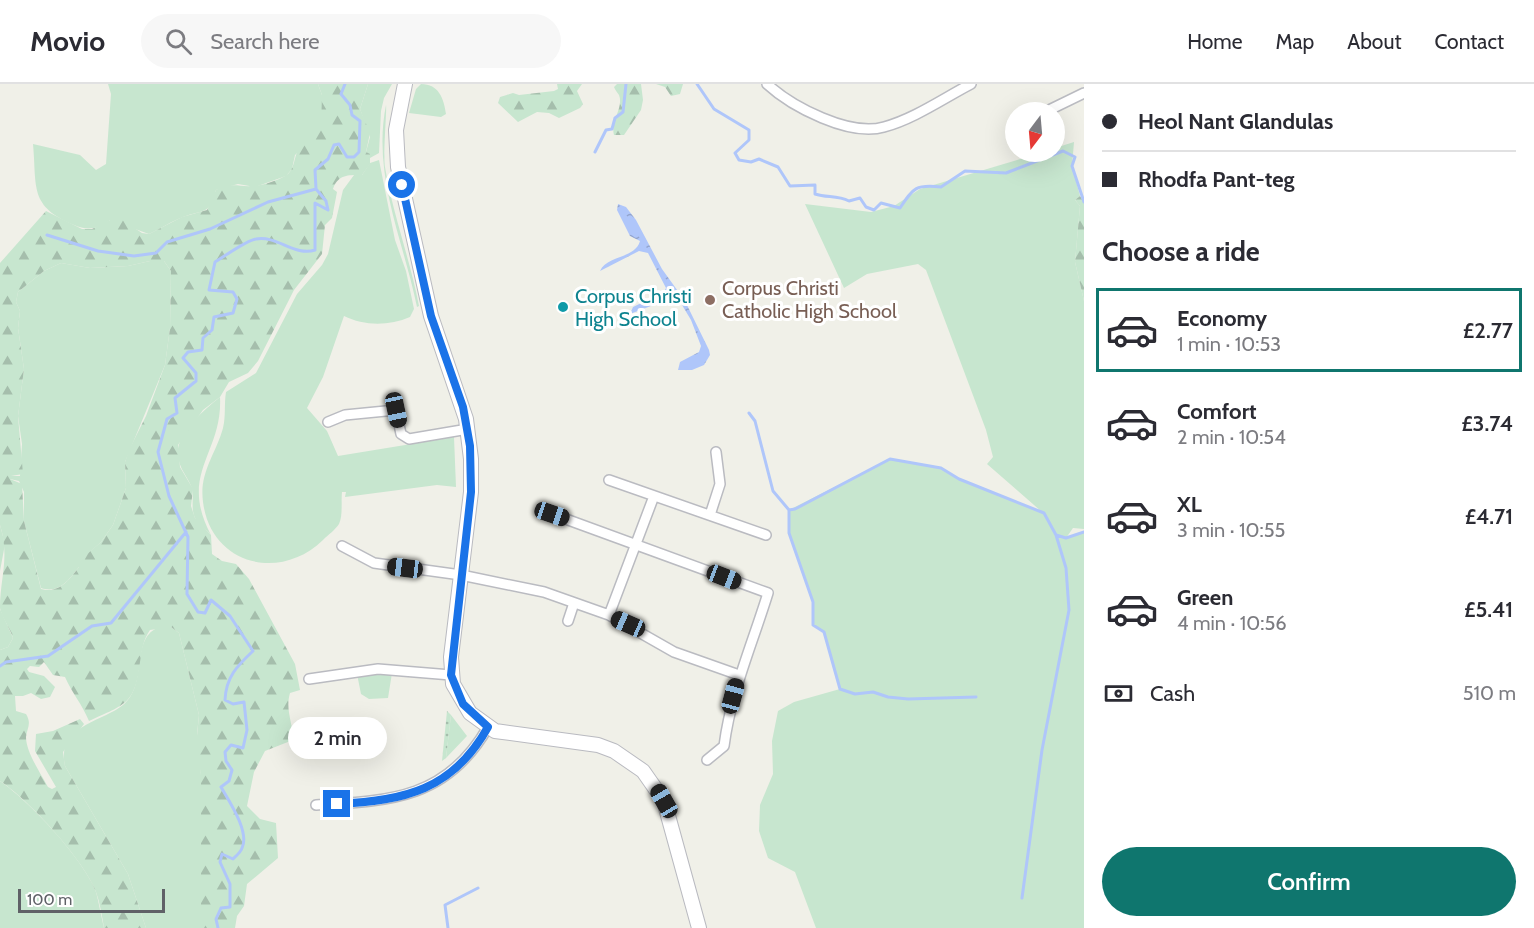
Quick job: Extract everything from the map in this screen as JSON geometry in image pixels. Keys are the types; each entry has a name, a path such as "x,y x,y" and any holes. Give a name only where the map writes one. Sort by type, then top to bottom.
{"street":[{"path":"405,84 396,130 398,167 431,316 468,429 471,459 471,492 451,657 451,675 463,704 488,727 507,735 598,745 614,751 643,771 664,801 699,928"},
{"path":"767,84 813,116 874,129 895,123 971,84"},
{"path":"1065,102 1084,93"},
{"path":"328,422 345,415 396,410 401,434 409,439 468,429"},
{"path":"710,515 720,484 716,452"},
{"path":"609,480 766,535"},
{"path":"609,615 654,496"},
{"path":"552,514 768,593 739,675 728,716 724,746 707,760"},
{"path":"342,546 374,563 461,575 531,588 609,615 674,652 739,675"},
{"path":"568,621 574,603"},
{"path":"309,679 378,669 451,675"},
{"path":"316,805 393,800 428,788 461,763 488,727"}],"green space":[{"path":"108,84 318,84 322,95 322,129 295,155 292,169 286,176 255,187 238,184 216,190 211,204 205,210 179,219 149,234 110,220 97,227 84,228 59,218 42,203 36,184 33,144 80,155 96,170 106,164 111,94"},
{"path":"318,84 368,84 360,109 370,133 366,152 370,154 370,164 362,175 344,176 335,184 333,189 337,192 332,218 325,225 322,254 294,290 258,361 248,373 229,382 220,397 203,410 178,445 180,467 193,489 191,506 195,518 211,535 212,554 222,561 236,564 249,579 295,664 300,690 290,693 289,699 293,740 265,751 254,772 247,806 260,819 276,823 278,858 247,884 244,906 237,916 235,928 201,928 201,775 196,746 199,715 179,633 171,627 150,630 143,645 138,676 131,695 112,711 89,721 65,677 53,675 44,662 39,667 30,666 27,669 29,672 44,676 55,687 50,697 41,699 31,693 15,696 16,711 26,714 29,721 26,737 31,756 48,787 52,789 56,787 35,751 36,734 53,731 80,719 84,724 63,752 65,766 128,874 146,928 104,928 96,892 80,864 40,816 0,781 0,650 8,647 13,638 0,608 4,547 0,525 0,263 46,211 82,229 92,229 110,220 121,219 142,233 149,234 182,217 207,210 216,190 231,185 261,185 282,178 291,170 302,144 321,129 322,95","holes":["164,261 171,271 170,328 165,365 146,416 125,462 126,488 113,525 101,542 78,562 79,567 63,585 53,590 41,589 24,521 22,484 10,479 11,476 23,474 18,416 24,369 18,328 20,311 16,302 18,292 44,271 61,263 90,268"]},
{"path":"368,84 392,84 384,98 381,111 379,153 370,158 366,152 370,137 360,109"},
{"path":"421,84 432,87 440,93 446,114 441,117 409,113 416,89"},
{"path":"557,84 582,84 577,91 583,104 580,108 559,118 549,113 537,112 518,122 498,103 500,97 513,93 519,95 554,91 558,89"},
{"path":"617,84 641,84 643,100 641,110 624,135 614,135 613,130 620,105 619,95 614,87"},
{"path":"656,84 683,84 680,94 671,96 665,87"},
{"path":"386,105 385,167 419,306 417,307 386,182 383,157 383,131"},
{"path":"1074,142 1072,166 1080,196 1075,200 1080,206 1075,262 1084,301 1084,529 1073,528 1066,538 1084,532 1084,928 816,928 795,872 768,858 759,831 760,805 773,774 772,741 778,711 794,702 840,689 824,632 813,625 813,602 789,533 789,510 890,459 941,468 959,479 1042,512 987,464 993,457 986,430 926,270 918,264 867,274 844,288 805,204 871,212 894,206 920,189 1010,162 1065,162 1065,145"},
{"path":"379,160 395,240 406,271 414,309 410,317 385,323 360,322 344,316 323,377 307,408 327,431 338,456 454,437 456,487 437,485 345,497 346,492 342,492 339,524 306,553 287,561 268,563 250,560 233,553 219,540 209,523 203,502 203,481 223,428 226,392 256,373 297,294 322,265 328,254 343,190 354,175 362,175 370,163"},
{"path":"1080,196 1084,202 1084,301 1075,262 1080,206 1075,200"},
{"path":"150,261 164,261 171,271 170,328 165,365 125,462 126,488 113,525 101,542 79,562 79,567 63,585 53,589 41,588 24,521 24,492 19,481 10,479 10,476 20,476 22,444 18,416 24,369 18,328 20,311 16,302 18,292 44,271 61,263 90,268 128,266"},
{"path":"220,397 215,434 200,479 199,495 202,514 211,535 195,518 192,490 180,464 178,448 192,423"},
{"path":"0,525 5,544 0,571"},
{"path":"0,609 13,638 8,647 0,650"},
{"path":"160,627 171,627 179,633 199,715 197,734 201,775 201,928 146,928 128,874 65,766 64,753 67,742 74,734 123,705 131,696 145,640 151,632"},
{"path":"392,673 388,698 369,699 361,694 357,674"},
{"path":"447,711 451,715 446,758 442,761"},
{"path":"451,715 467,736 446,758"},
{"path":"0,781 40,816 80,864 96,892 104,928 0,928"}],"water":[{"path":"618,204 626,207 636,220 662,269 685,301 709,350 710,355 704,365 692,370 678,370 680,362 699,352 701,346 691,320 676,295 670,294 664,301 630,314 633,307 664,292 666,288 648,253 639,251 600,271 608,262 633,251 640,241 630,236 617,210"}],"waterway":[{"path":"218,928 216,919 221,908 230,907 230,884 220,862 222,854 233,859 241,851 244,841 238,817 221,787 229,781 232,770 226,761 225,752 231,745 243,748 247,730 244,702 233,704 225,700 226,692 233,672 253,651 230,616 211,600 205,613 198,612 187,594 188,537 169,496 158,452 167,419 177,413 175,398 196,381 196,373 183,358 188,352 202,350 203,338 212,330 214,317 233,313 237,299 233,292 209,290 215,262 256,239 271,240 300,251 315,250 315,203 328,210 326,201 316,189 315,170 328,159 334,145 339,144 347,157 354,157 359,152 360,121 352,115 350,105 341,94 345,84"},
{"path":"595,152 606,130 612,129 615,118 623,112 626,84"},
{"path":"697,84 714,109 749,130 749,140 735,153 739,160 751,162 759,159 778,167 790,186 815,185 815,194 849,201 860,198 866,207 874,210 881,203 900,208 916,189 926,186 941,187 965,171 1006,173 1063,151 1075,157 1072,166 1084,202"},
{"path":"47,235 98,251 134,256 156,253 167,242 210,229 268,202 316,189"},
{"path":"749,413 755,421 773,491 789,510 795,509 890,459 941,468 959,479 1044,513 1056,535 1066,568 1069,610 1042,750 1022,898"},
{"path":"789,510 789,533 813,602 813,625 824,632 840,689 855,694 873,692 888,697 908,699 976,697"},
{"path":"0,666 6,662 48,656 92,626 111,623 186,532"},
{"path":"1056,535 1066,538 1084,532"},
{"path":"448,928 445,905 478,888"}],"place":[{"name":"Corpus Christi Catholic High School","path":"710,300"},
{"name":"Corpus Christi High School","path":"563,307"}],"route":[{"path":"337,804 393,800 428,788 453,771 473,751 488,727 470,713 463,704 453,684 450,669 471,492 470,446 463,407 431,316 402,185"}]}
